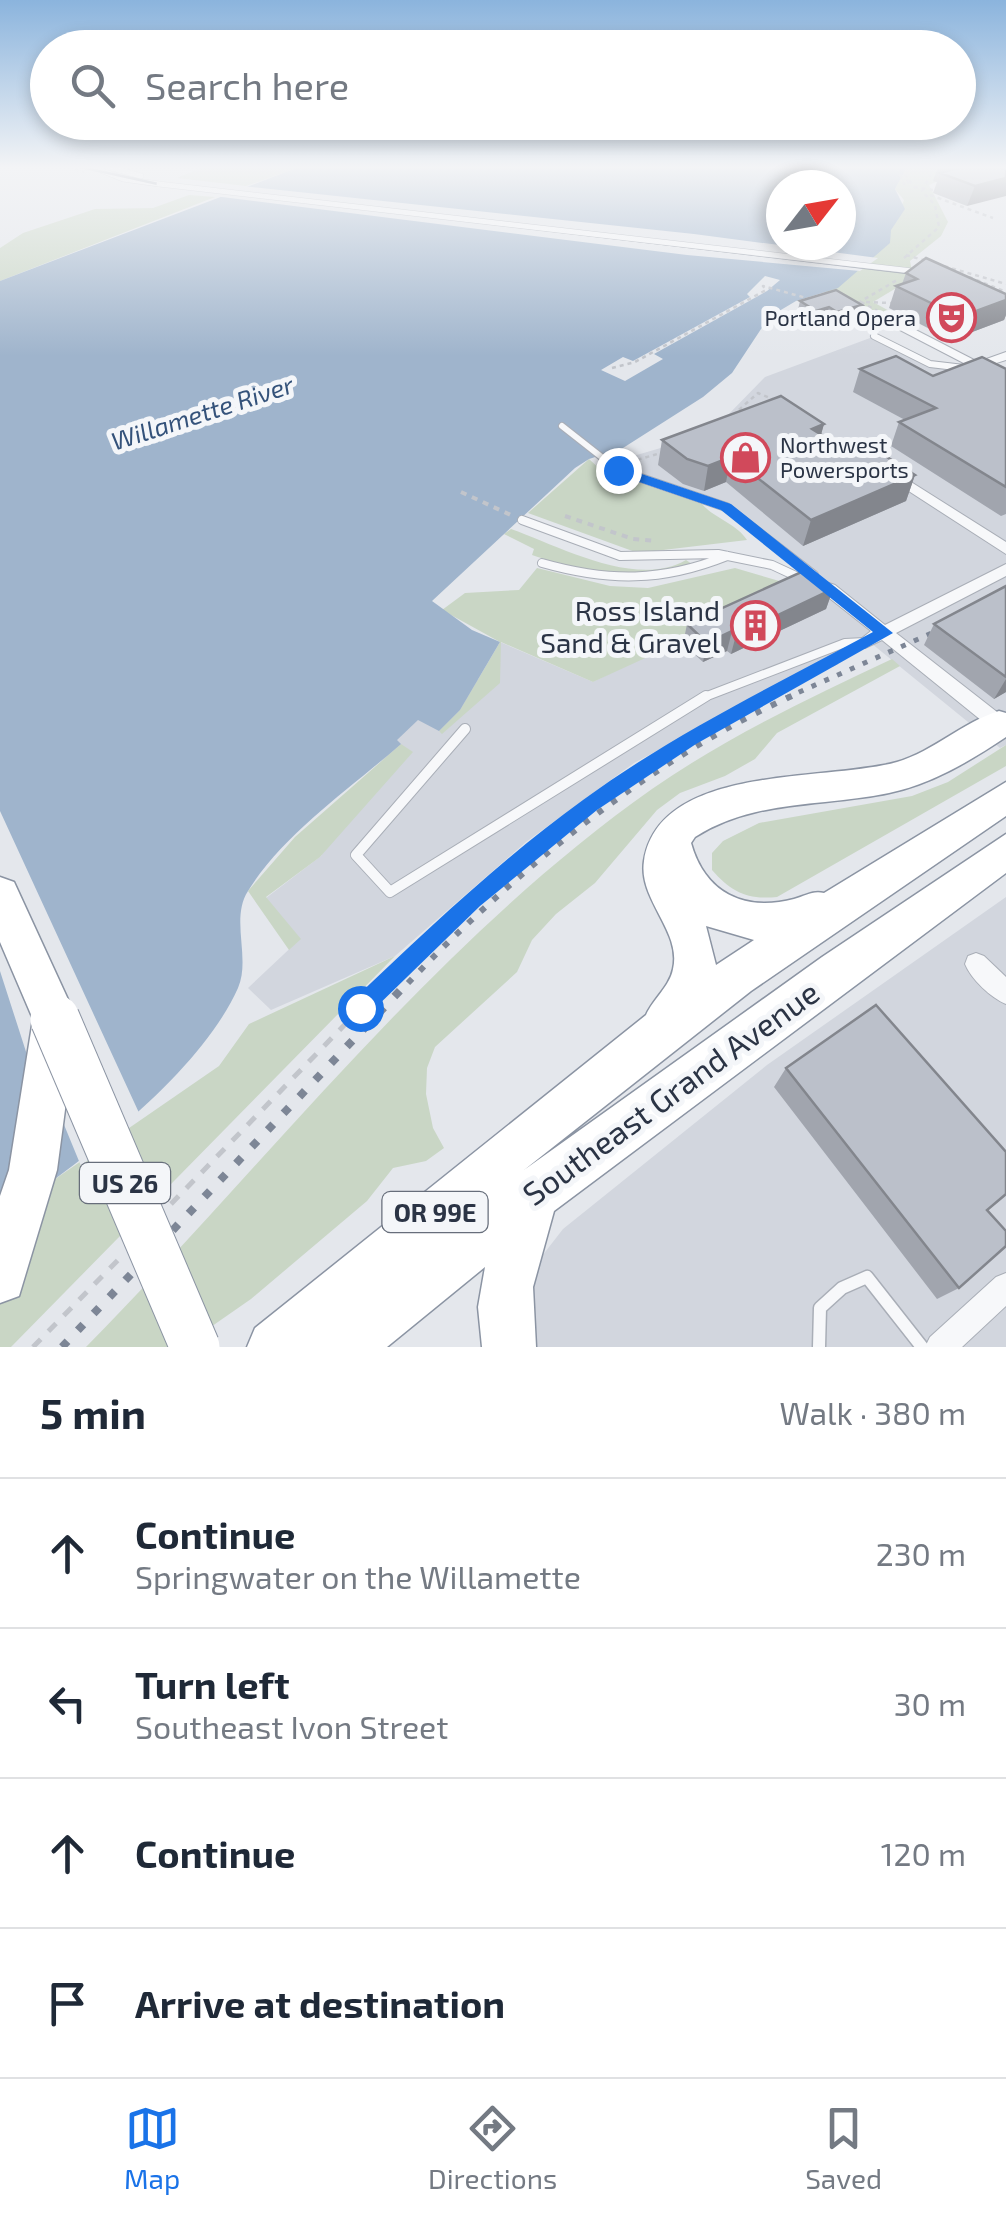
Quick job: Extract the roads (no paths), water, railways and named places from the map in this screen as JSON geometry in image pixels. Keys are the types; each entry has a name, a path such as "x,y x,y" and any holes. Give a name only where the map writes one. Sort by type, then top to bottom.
{"highway":[{"path":"654,1036 685,992 695,967 695,950 662,880 661,864 672,837 685,820 704,809 891,778 939,760 1000,724"},
{"name":"OR 99E","path":"274,1347 548,1118 654,1036 870,884 1006,797"},
{"path":"672,837 674,857 694,892 716,911 748,923 780,923 870,884"},
{"name":"Southeast Grand Avenue","path":"344,1347 536,1190 704,1062 1006,851"},
{"name":"US 26","path":"0,894 195,1347"},
{"path":"0,1277 33,1170 55,1019"},
{"path":"509,1347 503,1304 506,1279 536,1190"}],"street":[{"path":"904,328 1006,381"},
{"path":"976,366 1006,356"},
{"path":"878,465 1006,550"},
{"path":"865,642 1006,568"},
{"path":"800,578 829,589 1000,724"},
{"path":"976,964 1006,993"},
{"path":"940,1347 1006,1287"}],"lane":[{"path":"571,230 933,274"},
{"path":"874,336 930,364 976,366"},
{"path":"562,426 618,470 726,507 829,589"},
{"path":"522,520 620,556 727,556 772,565 800,578"},
{"path":"542,563 591,578 643,582 680,577 727,556"},
{"path":"465,729 356,856 390,892 675,712 721,688 845,644 865,642"},
{"path":"819,1347 820,1308 842,1288 868,1276 922,1347"}],"water":[{"name":"Willamette River","path":"134,230 766,230 766,260 856,260 856,230 891,230 890,243 838,288 796,301 769,317 732,373 703,397 623,448 575,468 432,601 472,630 500,642 460,710 439,731 418,720 397,740 401,744 280,850 243,902 241,976 220,1021 166,1085 65,1172 0,1217 0,281"}],"tram line":[{"path":"544,230 933,276"}],"railway":[{"path":"786,698 952,624"},
{"path":"408,983 493,900 587,821 688,752 792,696"},
{"path":"62,1347 410,980"}],"place":[{"name":"Portland Opera","path":"951,317"},
{"name":"Northwest Powersports","path":"745,457"},
{"name":"Ross Island Sand & Gravel","path":"755,626"}]}
